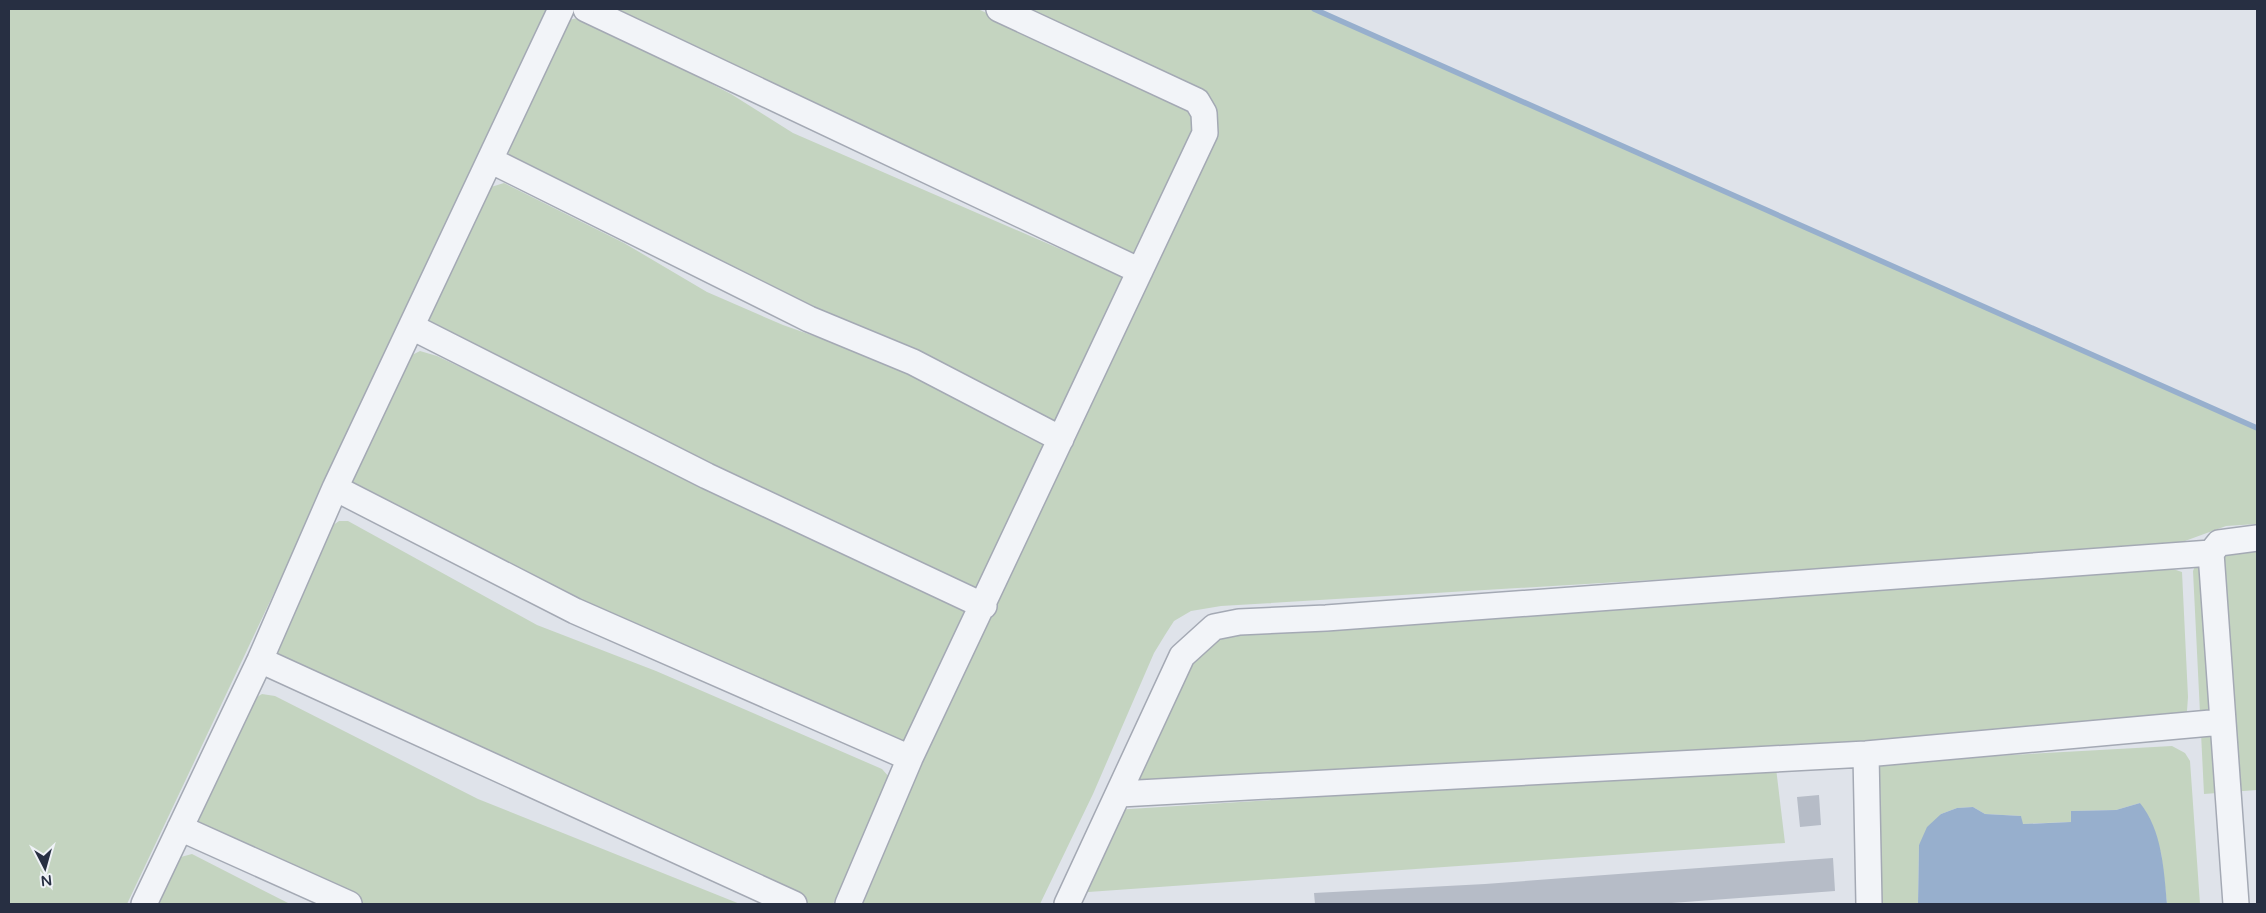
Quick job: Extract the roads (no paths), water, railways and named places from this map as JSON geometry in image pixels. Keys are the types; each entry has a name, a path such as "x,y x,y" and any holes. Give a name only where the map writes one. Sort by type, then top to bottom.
{"street":[{"path":"144,904 260,660 335,488 561,9"},
{"path":"586,9 1140,271"},
{"path":"848,904 910,758 984,606 1205,133 1204,113 1197,101 999,9"},
{"path":"490,160 801,315 913,362 1061,439"},
{"path":"412,327 708,476 984,606"},
{"path":"335,488 575,611 910,758"},
{"path":"2236,904 2222,722 2212,553 2219,543 2257,538"},
{"path":"1067,904 1120,794 1182,656 1199,638 1214,626 1239,622 1326,618 2212,553"},
{"path":"260,660 794,904"},
{"path":"1120,794 1866,754 2222,722"},
{"path":"1866,754 1869,904"},
{"path":"180,828 349,904"}],"water":[{"path":"2140,803 2153,825 2161,851 2167,904 1918,904 1919,845 1927,827 1941,814 1957,808 1973,807 1985,814 2021,816 2023,824 2071,822 2071,811 2116,810"}],"waterway":[{"path":"1314,9 2257,428"}]}
